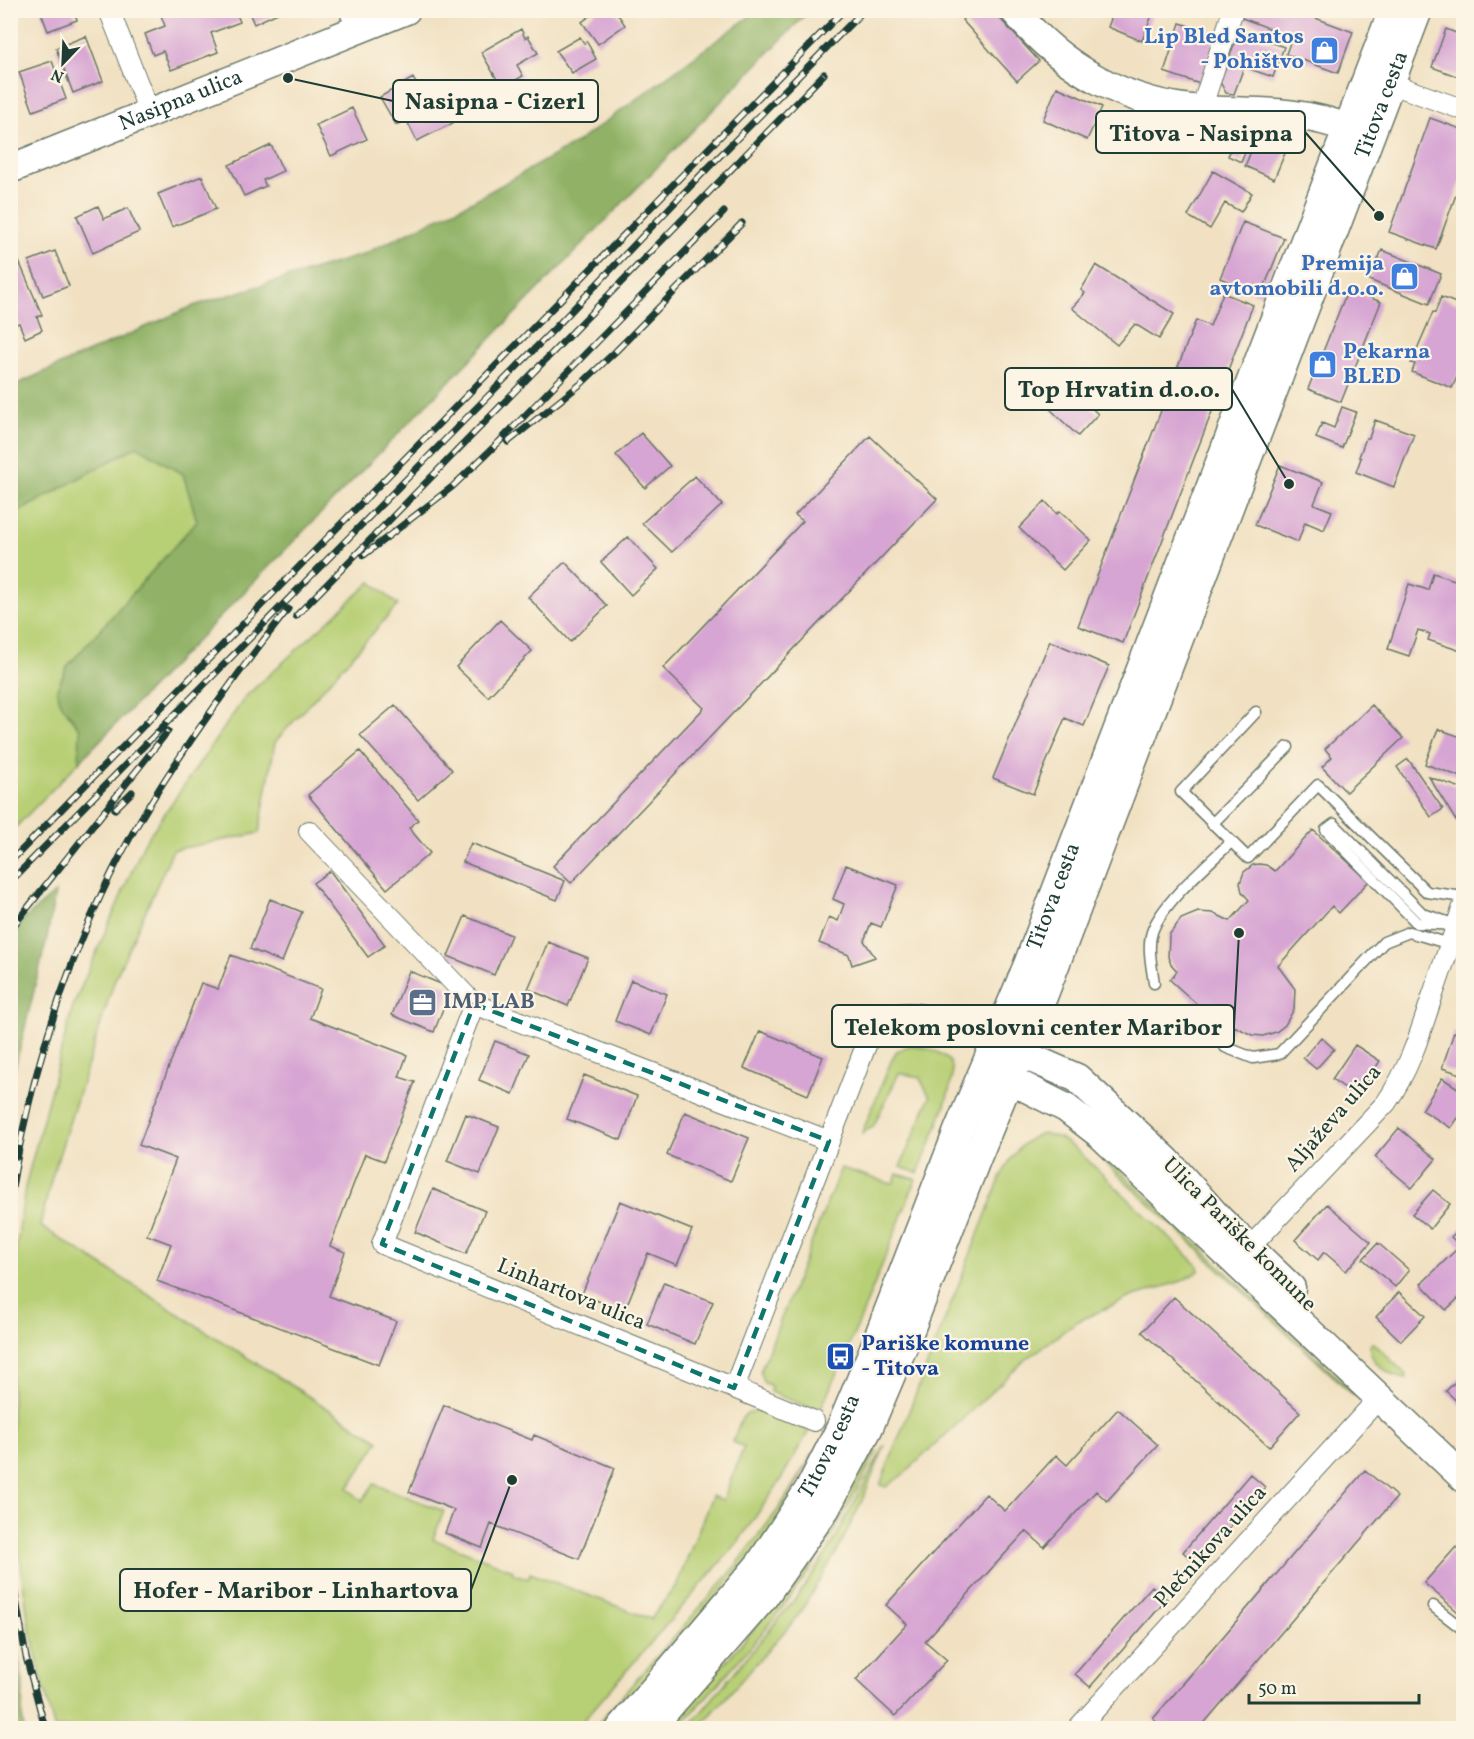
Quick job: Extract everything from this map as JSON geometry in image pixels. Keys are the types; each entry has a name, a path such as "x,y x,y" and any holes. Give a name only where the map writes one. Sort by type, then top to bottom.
{"main road":[{"name":"Nasipna ulica","path":"10,169 150,114 348,21 406,10"},
{"path":"1014,10 1031,32 1061,57 1093,77 1142,100 1201,110 1282,113 1324,119 1347,128"},
{"name":"Titova cesta","path":"650,1728 763,1598 826,1508 868,1429 895,1368 1002,1060 1031,956 1393,10"},
{"name":"Titova cesta","path":"621,1728 760,1564 810,1488 857,1390 958,1131 1048,983 1418,10"},
{"path":"1002,1060 1101,1135 1464,1478"},
{"name":"Ulica Pariške komune","path":"1002,1060 1077,1078 1167,1161 1220,1220 1464,1455"}],"street":[{"path":"109,10 150,114"},
{"path":"1201,110 1233,10"},
{"path":"1389,83 1464,110"},
{"path":"309,831 474,1004 829,1141"},
{"name":"Aljaževa ulica","path":"1250,1248 1378,1111 1395,1089 1412,1057 1464,904"},
{"name":"Linhartova ulica","path":"474,1004 382,1244 734,1388"},
{"path":"814,1421 734,1388 870,1035 886,1018 915,1012 958,1026 1002,1060"},
{"path":"958,1026 1002,1060"},
{"name":"Plečnikova ulica","path":"1078,1728 1379,1398"}],"lane":[{"path":"1256,712 1180,792 1230,842 1248,858 1318,785 1427,892 1464,897"},
{"path":"1212,824 1288,747"},
{"path":"1334,824 1423,914 1456,925 1417,923 1326,830 1334,824"},
{"path":"1154,983 1152,933 1164,909 1230,842"},
{"path":"1225,1047 1253,1058 1279,1054 1384,942 1409,932 1450,944"},
{"path":"1433,1606 1464,1630"}],"highlighted area":[{"path":"474,1004 829,1141 734,1388 382,1244"}],"green space":[{"path":"757,11 809,11 79,762 80,729 60,702 57,689 67,667 197,521 183,474 137,446 11,516 11,389 15,385 193,306 362,255 471,202 576,143"},
{"path":"137,446 184,474 197,521 67,667 57,689 70,717 80,729 79,762 11,832 11,516"},
{"path":"371,582 398,605 275,742 259,833 173,850 115,979 52,1177 40,1226 379,1441 348,1488 362,1501 374,1484 444,1511 433,1539 513,1570 512,1573 528,1579 530,1573 651,1619 677,1584 712,1496 723,1500 744,1447 733,1442 744,1416 749,1412 766,1413 809,1431 778,1484 738,1542 577,1728 54,1728 29,1626 11,1491 13,1273 25,1187 73,1006 144,843 246,696"},
{"path":"55,893 47,938 11,1084 11,935 22,921"},
{"path":"911,1045 934,1050 944,1056 951,1064 952,1073 946,1101 918,1173 900,1167 930,1097 919,1077 899,1073 873,1127 862,1133 893,1057 897,1051"},
{"path":"1075,1128 1356,1395 1351,1393 1075,1134"},
{"path":"1043,1133 1060,1138 1078,1151 1198,1265 1199,1271 1182,1281 1131,1297 1076,1322 1023,1362 905,1473 886,1487 880,1485 1001,1176 1023,1144"},
{"path":"841,1168 889,1183 894,1183 897,1174 916,1179 861,1318 819,1411 770,1392 771,1386 763,1382 760,1372"},
{"path":"1371,1343 1374,1343 1406,1375 1407,1379 1387,1372 1375,1361 1371,1355"},
{"path":"885,1445 838,1550 798,1616 699,1728 688,1728 800,1593 830,1548"},
{"path":"874,1449 877,1451 840,1520 801,1583 750,1647 679,1728 667,1728 758,1624 799,1573 834,1521"},
{"path":"815,1450 770,1532 679,1642 602,1728 594,1728 732,1571 780,1507"},
{"path":"11,1618 23,1682 24,1728 11,1728"}],"building":[{"path":"40,10 73,10 77,20 48,31"},
{"path":"159,10 235,10 240,22 211,33 218,52 171,70 163,51 153,55 145,34 165,26"},
{"path":"248,10 284,10 254,24"},
{"path":"598,10 615,10 625,25 598,44 582,22"},
{"path":"972,10 992,10 1039,61 1017,81 962,20"},
{"path":"1110,10 1154,10 1142,41 1108,27 1111,19 1108,17"},
{"path":"1245,10 1294,10 1353,32 1338,73 1286,54 1292,37 1242,18"},
{"path":"1180,23 1216,34 1200,84 1164,72"},
{"path":"521,29 525,38 528,36 538,53 517,65 523,76 502,88 481,52"},
{"path":"1446,29 1464,36 1464,79 1432,67"},
{"path":"1239,31 1284,47 1273,77 1244,67 1234,94 1226,93 1220,82"},
{"path":"86,36 103,81 73,93 56,48"},
{"path":"580,37 584,43 587,42 596,59 572,73 556,51"},
{"path":"52,61 66,99 33,111 19,72"},
{"path":"413,78 429,107 396,125 380,97"},
{"path":"1057,87 1102,107 1087,140 1043,120"},
{"path":"444,105 453,123 417,141 408,123"},
{"path":"352,108 367,139 331,156 316,125"},
{"path":"1430,118 1464,130 1464,173 1436,249 1389,232"},
{"path":"1274,129 1292,137 1274,179 1245,166 1257,137 1268,142"},
{"path":"1236,140 1248,146 1241,162 1228,156"},
{"path":"271,145 283,171 263,180 266,186 244,196 229,165"},
{"path":"1213,171 1252,193 1241,212 1225,203 1210,229 1188,216"},
{"path":"202,176 216,209 172,227 158,194"},
{"path":"98,206 104,219 128,208 139,232 93,253 77,216"},
{"path":"1243,222 1284,238 1261,295 1220,278"},
{"name":"Premija avtomobili d.o.o.","path":"1382,250 1441,274 1429,304 1369,280"},
{"path":"55,251 69,286 43,296 29,261"},
{"path":"18,259 42,315 37,317 42,330 25,338 19,323 10,326 10,302 15,300 13,296 10,297 10,263"},
{"path":"1096,265 1174,314 1159,339 1135,324 1117,345 1072,308 1085,293 1081,290"},
{"path":"1348,289 1381,302 1341,402 1308,389"},
{"path":"1223,293 1253,305 1123,643 1078,626 1196,320 1210,326"},
{"path":"1441,297 1461,305 1464,325 1464,362 1452,388 1412,372 1415,364 1411,363"},
{"path":"1067,385 1098,414 1078,436 1047,406"},
{"path":"1342,407 1356,412 1342,448 1316,438 1322,423 1334,428"},
{"path":"1375,420 1414,434 1394,487 1356,472 1361,458 1359,457"},
{"path":"641,433 670,466 645,488 616,455"},
{"path":"870,436 937,499 571,883 553,866 704,708 663,668 803,521 795,515"},
{"path":"1280,465 1323,482 1314,504 1332,511 1324,530 1305,522 1298,542 1255,525"},
{"path":"695,476 722,505 672,552 642,523"},
{"path":"1045,501 1057,514 1060,511 1091,540 1063,570 1019,528"},
{"path":"628,537 658,569 631,595 601,562"},
{"path":"565,562 607,606 570,642 528,597"},
{"path":"1433,573 1464,583 1464,645 1461,651 1428,640 1430,634 1418,630 1409,656 1388,649 1409,584 1428,590"},
{"path":"500,620 532,651 488,697 456,667"},
{"path":"1050,641 1109,666 1084,726 1065,718 1033,794 993,778"},
{"path":"395,705 452,770 418,800 360,735"},
{"path":"1372,705 1403,738 1346,792 1322,767 1332,757 1325,749"},
{"path":"1438,729 1464,738 1464,778 1425,764"},
{"path":"360,751 418,820 409,828 430,853 387,889 308,795"},
{"path":"1408,759 1443,809 1431,817 1397,767"},
{"path":"1429,777 1464,789 1464,800 1456,821"},
{"path":"1313,830 1369,881 1339,913 1332,906 1278,966 1295,989 1294,1009 1285,1025 1276,1032 1263,1036 1252,1035 1234,1026 1229,1033 1170,980 1177,971 1168,957 1169,935 1181,919 1198,912 1213,913 1230,921 1249,900 1242,892 1240,883 1244,872 1253,865 1259,864 1266,865 1275,871"},
{"path":"471,843 565,881 557,900 463,862"},
{"path":"846,865 898,885 881,927 871,923 864,941 875,957 852,965 849,955 819,943 829,917 838,921 844,904 833,899"},
{"path":"330,871 385,945 368,957 313,883"},
{"path":"270,899 302,912 282,962 250,949"},
{"path":"465,916 511,935 494,975 448,956"},
{"path":"548,942 588,958 568,1006 528,989"},
{"path":"231,955 321,989 310,1018 407,1055 399,1077 415,1082 384,1161 365,1154 330,1246 345,1252 329,1296 396,1321 379,1365 157,1281 171,1244 147,1235 176,1159 139,1145 201,983 218,989"},
{"name":"IMP LAB","path":"409,971 451,988 434,1032 392,1015"},
{"path":"631,980 667,994 651,1035 615,1021"},
{"path":"760,1031 823,1057 808,1095 744,1068"},
{"path":"1454,1032 1464,1035 1464,1075 1442,1068"},
{"path":"1321,1037 1334,1049 1316,1069 1303,1058"},
{"path":"495,1041 529,1054 513,1094 479,1080"},
{"path":"1355,1045 1380,1061 1357,1096 1332,1079"},
{"path":"584,1075 637,1096 621,1140 567,1119"},
{"path":"1442,1078 1464,1092 1464,1122 1458,1118 1451,1128 1422,1110"},
{"path":"685,1112 749,1138 731,1181 667,1155"},
{"path":"466,1114 499,1127 480,1174 447,1161"},
{"path":"1399,1128 1436,1159 1412,1188 1375,1157"},
{"path":"433,1189 485,1211 466,1254 415,1232"},
{"path":"1433,1190 1450,1204 1430,1229 1412,1214"},
{"path":"620,1201 692,1230 677,1265 648,1253 624,1312 582,1294"},
{"path":"1327,1204 1371,1242 1346,1271 1324,1252 1318,1260 1295,1240"},
{"path":"1464,1224 1464,1293 1446,1310 1421,1284 1460,1246 1451,1237"},
{"path":"1378,1243 1409,1270 1395,1287 1363,1259"},
{"path":"664,1282 713,1302 695,1344 647,1324"},
{"path":"1399,1292 1425,1316 1401,1341 1376,1317"},
{"path":"1174,1297 1300,1412 1269,1447 1142,1332"},
{"path":"1464,1373 1464,1408 1446,1391"},
{"path":"444,1405 532,1440 534,1435 615,1468 579,1559 491,1524 482,1548 445,1533 454,1510 409,1492"},
{"path":"1118,1409 1158,1445 1107,1501 1096,1491 1044,1547 1026,1531 925,1641 947,1660 895,1716 856,1680 907,1624 886,1605 986,1494 1005,1511 1056,1455 1067,1465"},
{"path":"1365,1470 1397,1497 1200,1728 1164,1728 1153,1719"},
{"path":"1250,1474 1265,1487 1197,1565 1183,1552"},
{"path":"1456,1547 1464,1553 1464,1617 1424,1583"},
{"path":"1152,1586 1167,1599 1090,1687 1075,1674"}],"railway":[{"path":"10,862 844,10"},
{"path":"10,882 864,10"},
{"path":"296,616 824,74"},
{"path":"364,555 452,487 724,212"},
{"path":"508,442 582,383 742,223"},
{"path":"10,1201 30,1099 44,1047 60,996 100,897 123,850 181,755 288,609"},
{"path":"10,930 168,731"},
{"path":"115,809 132,792"},
{"path":"10,1565 26,1657 45,1728"}],"place":[{"name":"Lip Bled Santos - Pohištvo","path":"1325,50"},
{"name":"Nasipna - Cizerl","path":"288,78"},
{"name":"Titova - Nasipna","path":"1379,216"},
{"name":"Premija avtomobili d.o.o.","path":"1405,277"},
{"name":"Pekarna BLED","path":"1322,365"},
{"name":"Top Hrvatin d.o.o.","path":"1289,484"},
{"name":"Telekom poslovni center Maribor","path":"1239,933"},
{"name":"IMP LAB","path":"422,1002"},
{"name":"Pariške komune - Titova","path":"840,1357"},
{"name":"Hofer - Maribor - Linhartova","path":"512,1480"}]}
